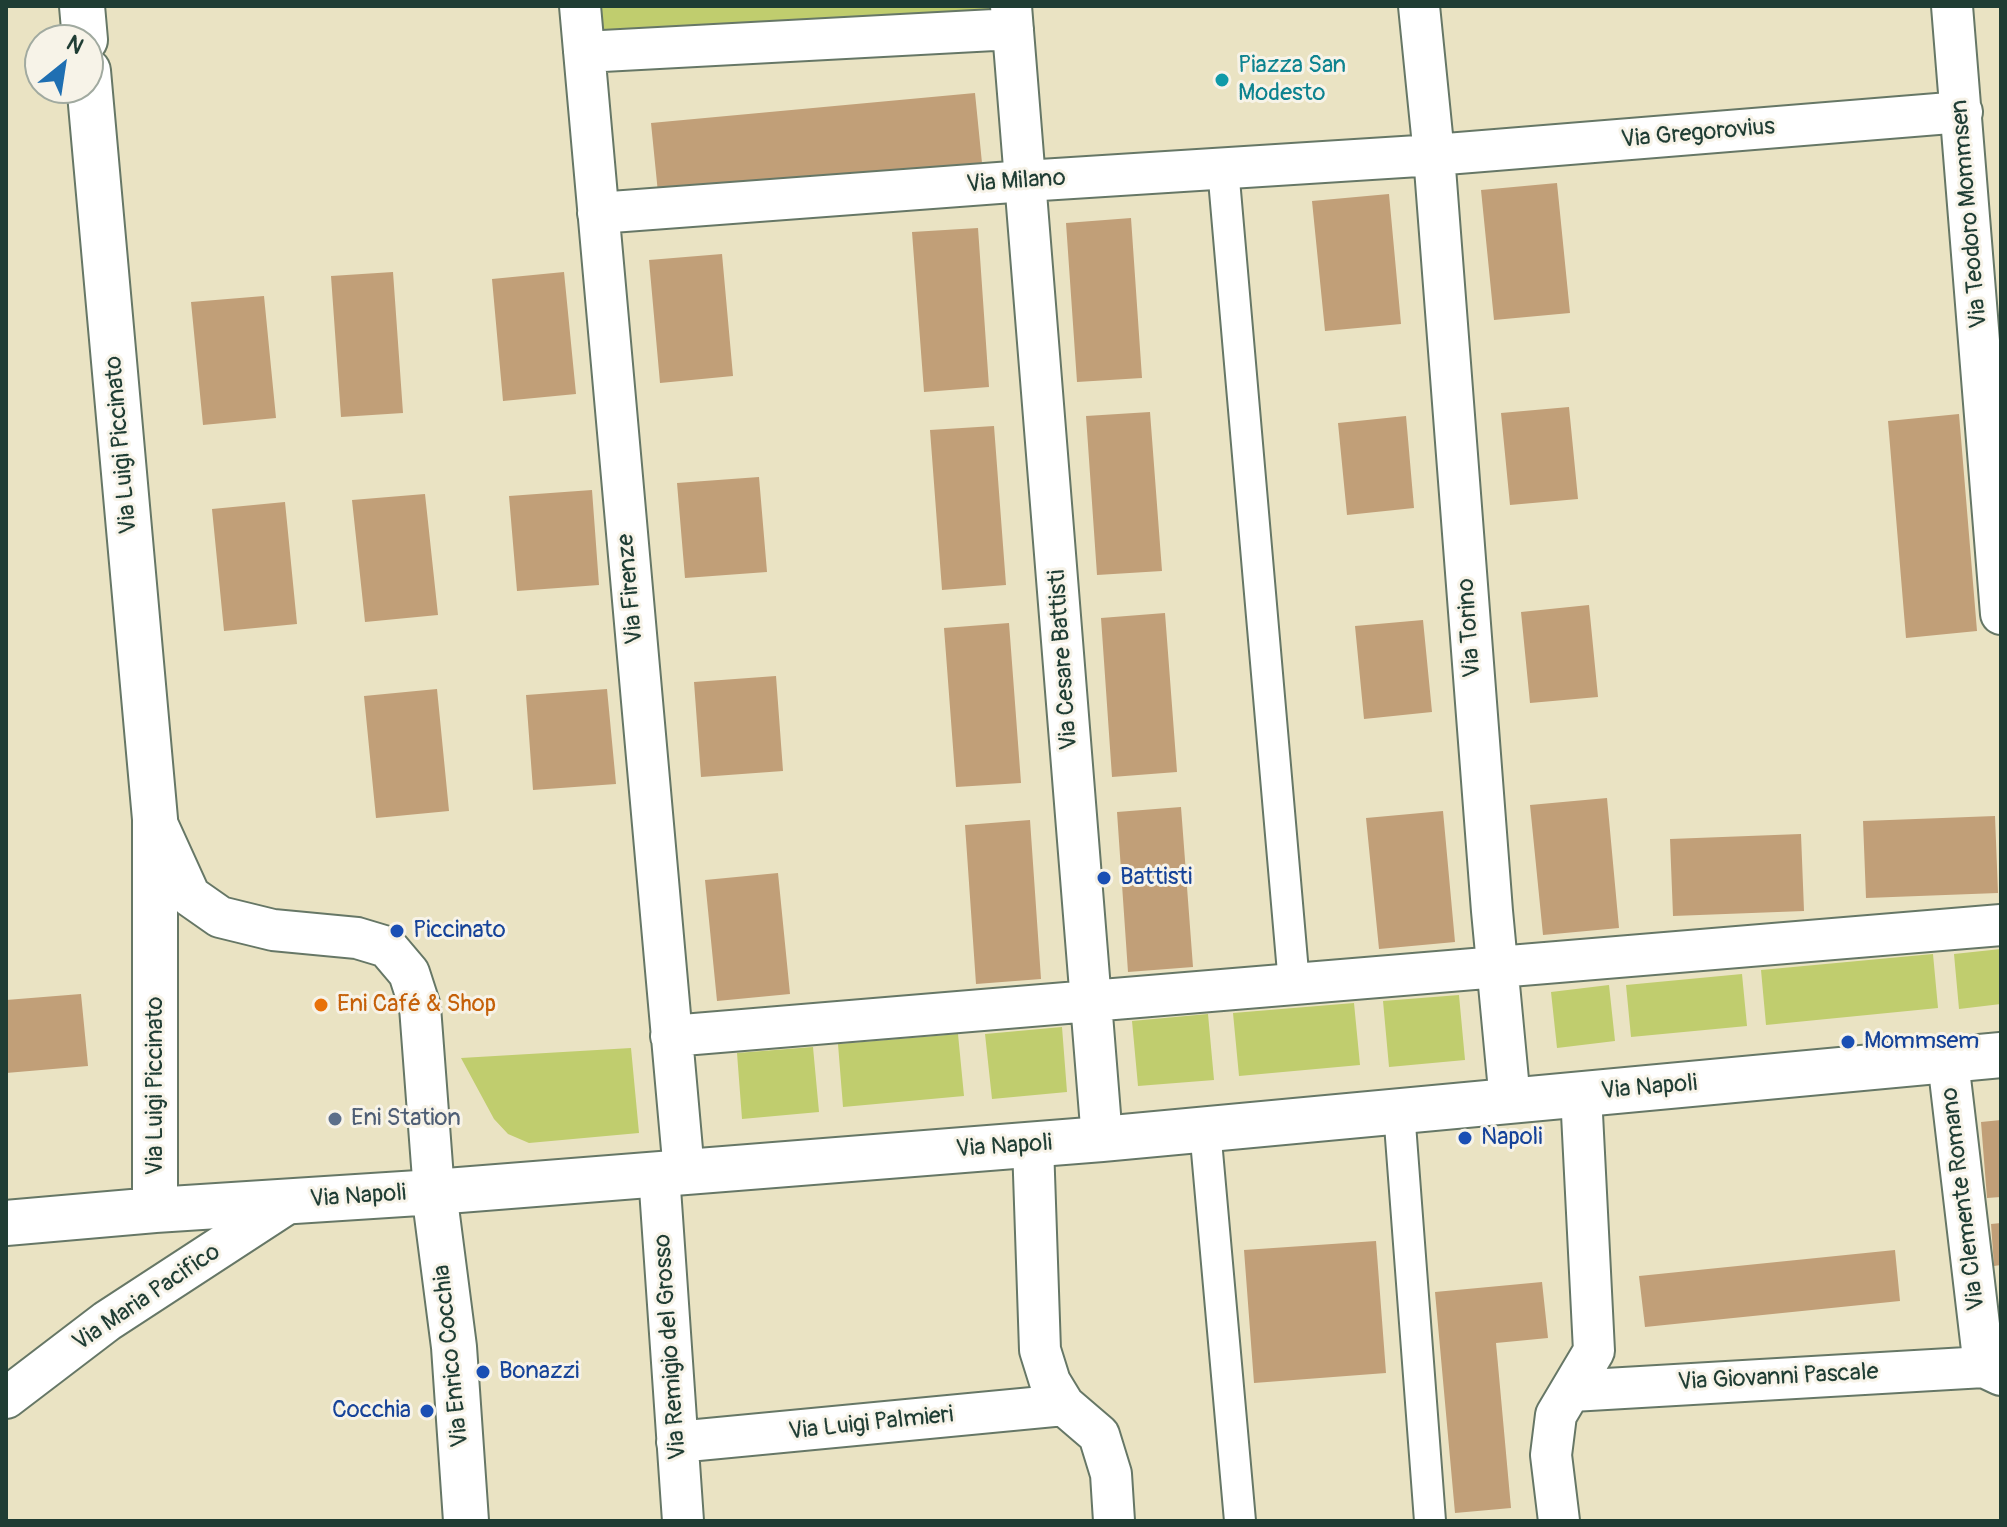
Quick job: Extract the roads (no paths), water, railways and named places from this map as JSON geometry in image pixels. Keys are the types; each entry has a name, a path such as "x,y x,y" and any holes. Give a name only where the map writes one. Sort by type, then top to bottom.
{"main road":[{"name":"Via Luigi Piccinato","path":"91,104 155,819 155,1210"},
{"name":"Via Napoli","path":"6,1223 1033,1145 2001,1055"},
{"name":"Via Enrico Cocchia","path":"434,1192 454,1347 466,1521"}],"street":[{"name":"Via Firenze","path":"580,6 671,1036 671,1173"},
{"path":"1419,6 1434,155"},
{"name":"Via Teodoro Mommsen","path":"1952,6 2001,614"},
{"path":"584,52 1012,17 1025,181"},
{"name":"Via Gregorovius","path":"1434,155 1962,112"},
{"name":"Via Milano","path":"598,213 1434,155"},
{"name":"Via Torino","path":"1434,155 1510,1101"},
{"path":"1223,168 1294,984"},
{"name":"Via Cesare Battisti","path":"1025,181 1102,1139"},
{"name":"Via Luigi Piccinato","path":"155,819 190,896 220,917 273,930 357,938 387,947 409,973 420,1007 434,1192"},
{"path":"671,1036 2001,925"},
{"name":"Via Clemente Romano","path":"1948,1061 1993,1371"},
{"path":"1559,1521 1551,1455 1556,1415 1594,1351 1581,1094"},
{"path":"1399,1111 1430,1521"},
{"path":"1205,1129 1240,1521"},
{"path":"1033,1145 1040,1350 1050,1382 1064,1405 1099,1435 1111,1474 1114,1521"},
{"name":"Via Remigio del Grosso","path":"671,1173 677,1442 683,1521"},
{"name":"Via Maria Pacifico","path":"6,1398 107,1321 291,1201"},
{"name":"Via Giovanni Pascale","path":"1572,1391 1993,1371"},
{"name":"Via Luigi Palmieri","path":"677,1442 1064,1405"}],"place":[{"name":"Piazza San Modesto","path":"1222,80"},
{"name":"Battisti","path":"1104,878"},
{"name":"Piccinato","path":"397,931"},
{"name":"Eni Café & Shop","path":"321,1005"},
{"name":"Mommsem","path":"1848,1042"},
{"name":"Eni Station","path":"335,1119"},
{"name":"Napoli","path":"1465,1138"},
{"name":"Bonazzi","path":"483,1372"},
{"name":"Cocchia","path":"427,1411"}]}
